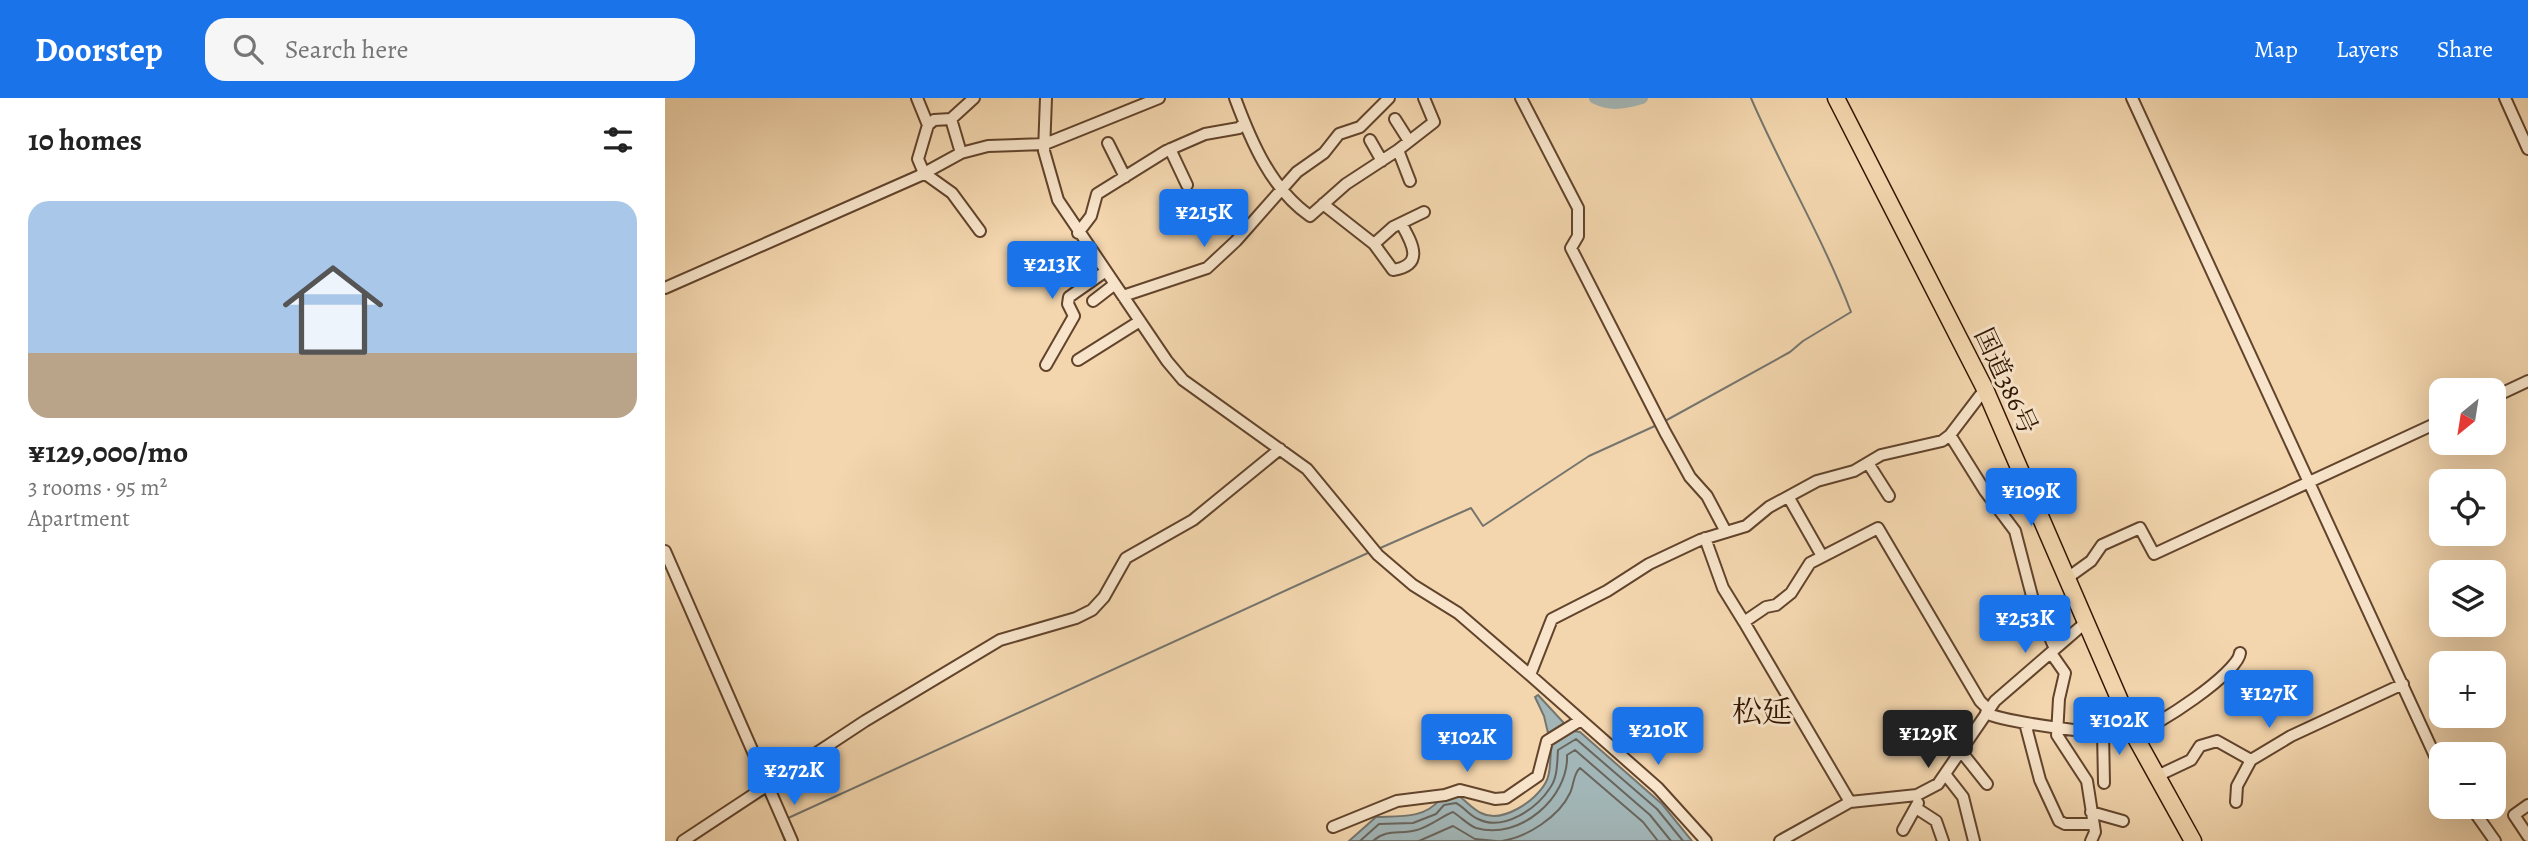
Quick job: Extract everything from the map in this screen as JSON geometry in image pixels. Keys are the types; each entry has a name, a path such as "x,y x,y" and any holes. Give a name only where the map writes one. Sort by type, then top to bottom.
{"highway":[{"name":"国道386号","path":"1836,98 1985,389 2134,734 2155,777 2193,841"}],"street":[{"path":"917,98 928,125"},
{"path":"975,98 951,119 935,120 928,125 918,159 924,173 952,193 980,230"},
{"path":"1046,98 1044,151 1058,200 1078,233 1183,380 1307,469 1378,555 1413,585 1458,613 1530,675 1658,788 1706,841"},
{"path":"665,288 924,173 961,153 988,146 1045,144 1159,98"},
{"path":"1235,98 1244,123 1283,192 1310,216 1346,184 1398,150 1434,121 1424,98"},
{"path":"1123,296 1207,268 1283,192 1297,172 1324,153 1339,134 1360,127 1389,98"},
{"path":"1521,98 1578,208 1578,236 1571,248 1665,432 1690,477 1707,496 1726,532"},
{"path":"2132,98 2429,742"},
{"path":"2505,98 2527,143"},
{"path":"951,119 961,153"},
{"path":"1395,119 1409,141"},
{"path":"1078,233 1091,216 1097,194 1170,149 1205,134 1239,128 1244,123"},
{"path":"1370,140 1382,161"},
{"path":"1108,144 1125,177"},
{"path":"1170,149 1187,185"},
{"path":"1398,150 1410,181"},
{"path":"1323,204 1374,244 1393,270 1402,268 1415,254 1416,249 1402,225"},
{"path":"1374,244 1392,227 1402,225 1424,212"},
{"path":"1046,365 1074,316 1067,304 1069,297 1106,271"},
{"path":"1093,301 1115,285"},
{"path":"1078,360 1140,321"},
{"path":"2506,391 2528,381"},
{"path":"1530,675 1552,619 1559,613 1601,595 1649,564 1705,538 1746,526 1769,507 1817,481 1838,477 1881,455 1923,447 1950,435 1985,389"},
{"path":"2066,579 2091,561 2102,545 2140,527 2154,554 2429,427"},
{"path":"1950,435 1985,491 2015,531 2032,596 2053,651 2065,673 2057,727 2060,743 2087,781 2095,832 2091,841"},
{"path":"683,841 865,721 1000,640 1076,618 1091,610 1133,553 1193,520 1280,449"},
{"path":"1868,463 1889,496"},
{"path":"1789,498 1822,556"},
{"path":"1744,622 1791,593 1802,572 1822,556 1878,528 1987,712 2025,723 2134,734 2200,695 2237,664 2240,653"},
{"path":"1705,538 1723,589 1850,802"},
{"path":"665,551 792,841"},
{"path":"1780,841 1850,802 1921,794 1938,784 1987,712 2085,623"},
{"path":"2236,802 2237,786 2253,755 2403,684"},
{"path":"1333,827 1397,801 1460,790 1495,799 1506,798 1538,776 1547,741 1581,720"},
{"path":"2025,723 2040,780 2059,821 2065,824 2092,818 2123,821"},
{"path":"2103,731 2104,783"},
{"path":"2155,777 2191,760 2200,746 2217,741 2251,760"},
{"path":"1960,750 1987,784"},
{"path":"1945,774 1963,797 1974,841"},
{"path":"1903,830 1921,794"},
{"path":"2528,805 2514,816 2528,836"},
{"path":"1916,807 1936,821 1943,841"},
{"path":"2479,819 2495,841"}],"water":[{"path":"1538,695 1564,723 1548,733 1535,697"},
{"path":"1573,731 1580,732 1662,804 1692,841 1349,841 1376,817 1419,813 1440,799 1459,796 1489,816 1518,809 1535,796 1546,782 1552,745"}],"waterway":[{"path":"1595,98 1618,103 1642,98"},
{"path":"1665,421 1790,352 1851,312 1828,257 1751,98"},
{"path":"1378,549 1471,508 1483,526 1589,456 1657,425"},
{"path":"786,819 1370,552"},
{"path":"778,823 785,841"}],"district":[{"name":"松延","path":"1762,712"}]}
